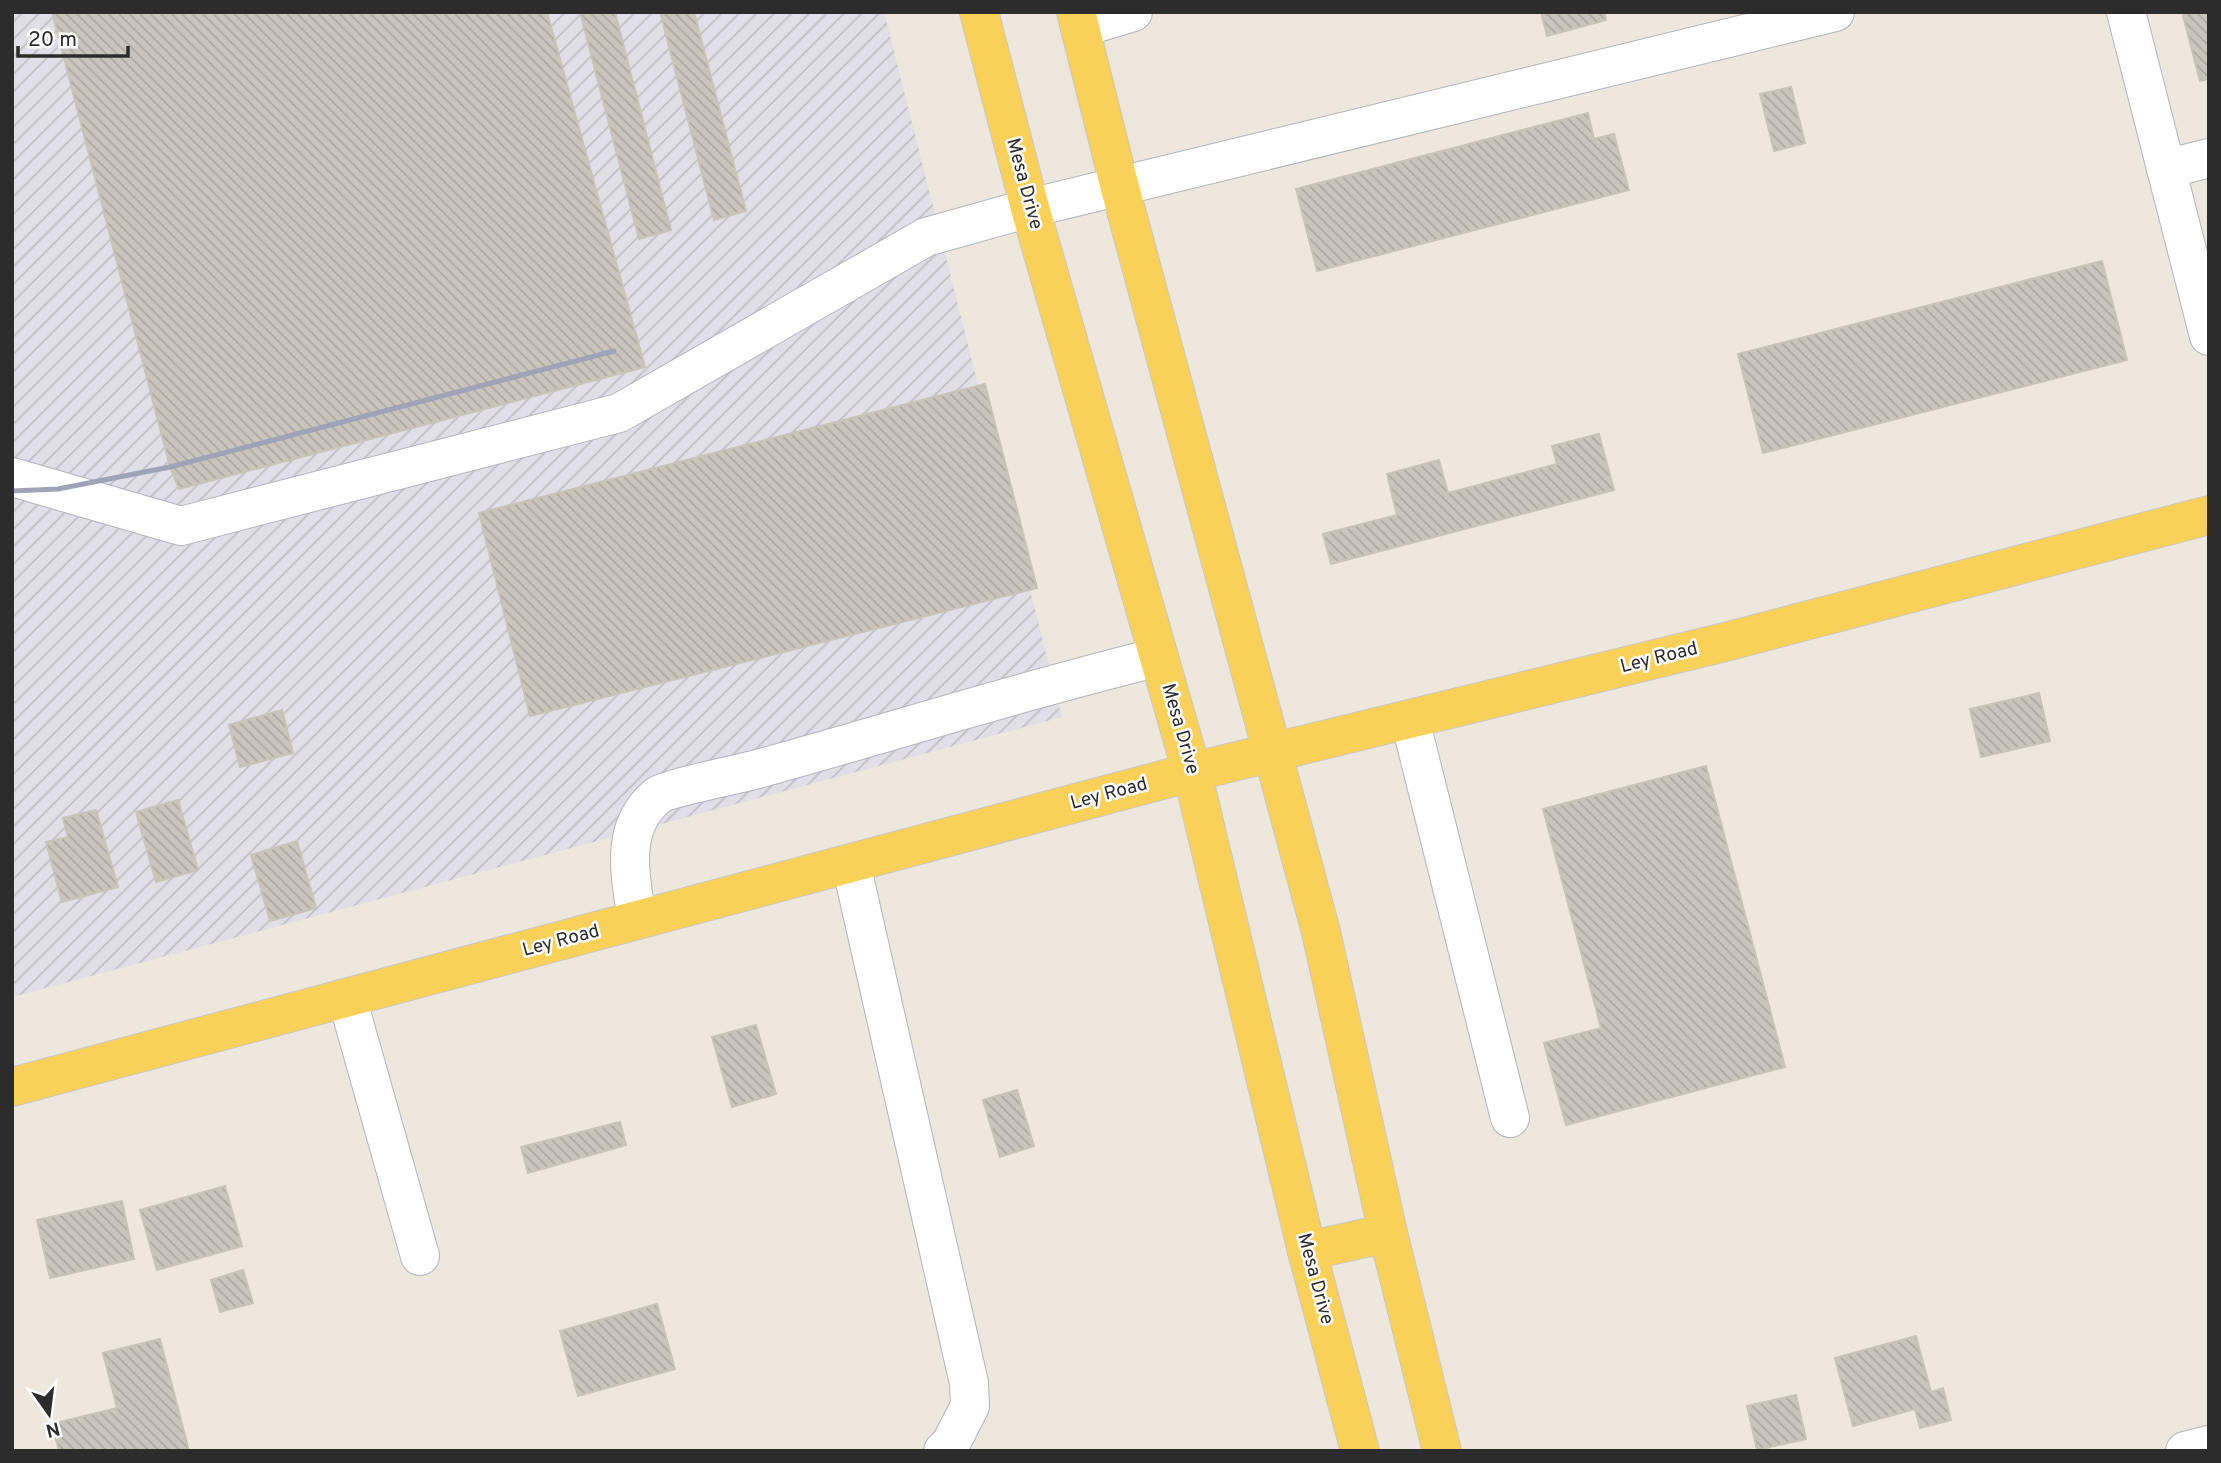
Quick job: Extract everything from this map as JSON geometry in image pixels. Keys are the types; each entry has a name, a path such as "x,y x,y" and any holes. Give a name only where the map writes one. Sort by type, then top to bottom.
{"main road":[{"name":"Mesa Drive","path":"978,12 1030,208 1192,772 1307,1251 1360,1451"},
{"path":"1078,20 1120,188 1321,932 1388,1233 1441,1451"},
{"name":"Ley Road","path":"12,1087 1192,772 1725,642 2209,515"},
{"path":"1307,1251 1388,1233"}],"street":[{"path":"1078,20 1133,12"},
{"path":"12,477 181,526 619,413 926,237 1030,208 1835,12"},
{"path":"2126,12 2209,336"},
{"path":"2166,169 2209,158"},
{"path":"637,920 629,864 633,827 658,795 1062,681 1159,657"},
{"path":"1410,720 1510,1118"},
{"path":"851,864 969,1383 970,1406 951,1443 943,1451"},
{"path":"347,998 420,1256"},
{"path":"2185,1451 2209,1445"}],"shaded area":[{"path":"12,12 884,12 1062,717 12,997"}],"building":[{"path":"52,12 547,12 645,367 179,489 170,467"},
{"path":"580,12 615,12 671,230 639,239"},
{"path":"660,12 694,12 746,211 714,220"},
{"path":"1541,12 1604,12 1606,20 1547,36"},
{"path":"2182,12 2209,12 2209,79 2200,81"},
{"path":"1791,87 1805,143 1774,151 1760,94"},
{"path":"1588,113 1594,139 1614,134 1629,190 1317,271 1296,189"},
{"path":"2102,261 2127,360 1763,453 1738,354"},
{"path":"985,384 1037,588 530,716 479,513"},
{"path":"1599,434 1614,490 1331,564 1323,534 1397,515 1387,474 1439,460 1448,493 1557,464 1552,446"},
{"path":"2039,693 2050,741 1981,757 1970,709"},
{"path":"282,710 293,753 240,767 229,725"},
{"path":"1706,766 1785,1067 1566,1125 1544,1043 1601,1028 1543,809"},
{"path":"178,800 198,870 156,882 136,812"},
{"path":"96,810 118,887 62,902 46,842 68,837 63,818"},
{"path":"297,841 316,908 270,921 251,855"},
{"path":"756,1025 776,1094 732,1107 712,1037"},
{"path":"1017,1090 1034,1146 1000,1157 983,1100"},
{"path":"620,1122 626,1145 528,1173 521,1147"},
{"path":"225,1186 242,1246 157,1270 140,1210"},
{"path":"122,1201 134,1259 50,1278 37,1220"},
{"path":"243,1270 253,1303 220,1312 211,1280"},
{"path":"657,1304 675,1369 578,1396 560,1331"},
{"path":"1916,1336 1931,1392 1943,1388 1951,1420 1920,1428 1915,1409 1853,1426 1835,1358"},
{"path":"160,1339 189,1451 59,1451 52,1424 117,1408 103,1353"},
{"path":"1796,1395 1806,1439 1757,1450 1747,1406"}],"railway":[{"path":"12,491 58,489 170,467 614,351"}]}
